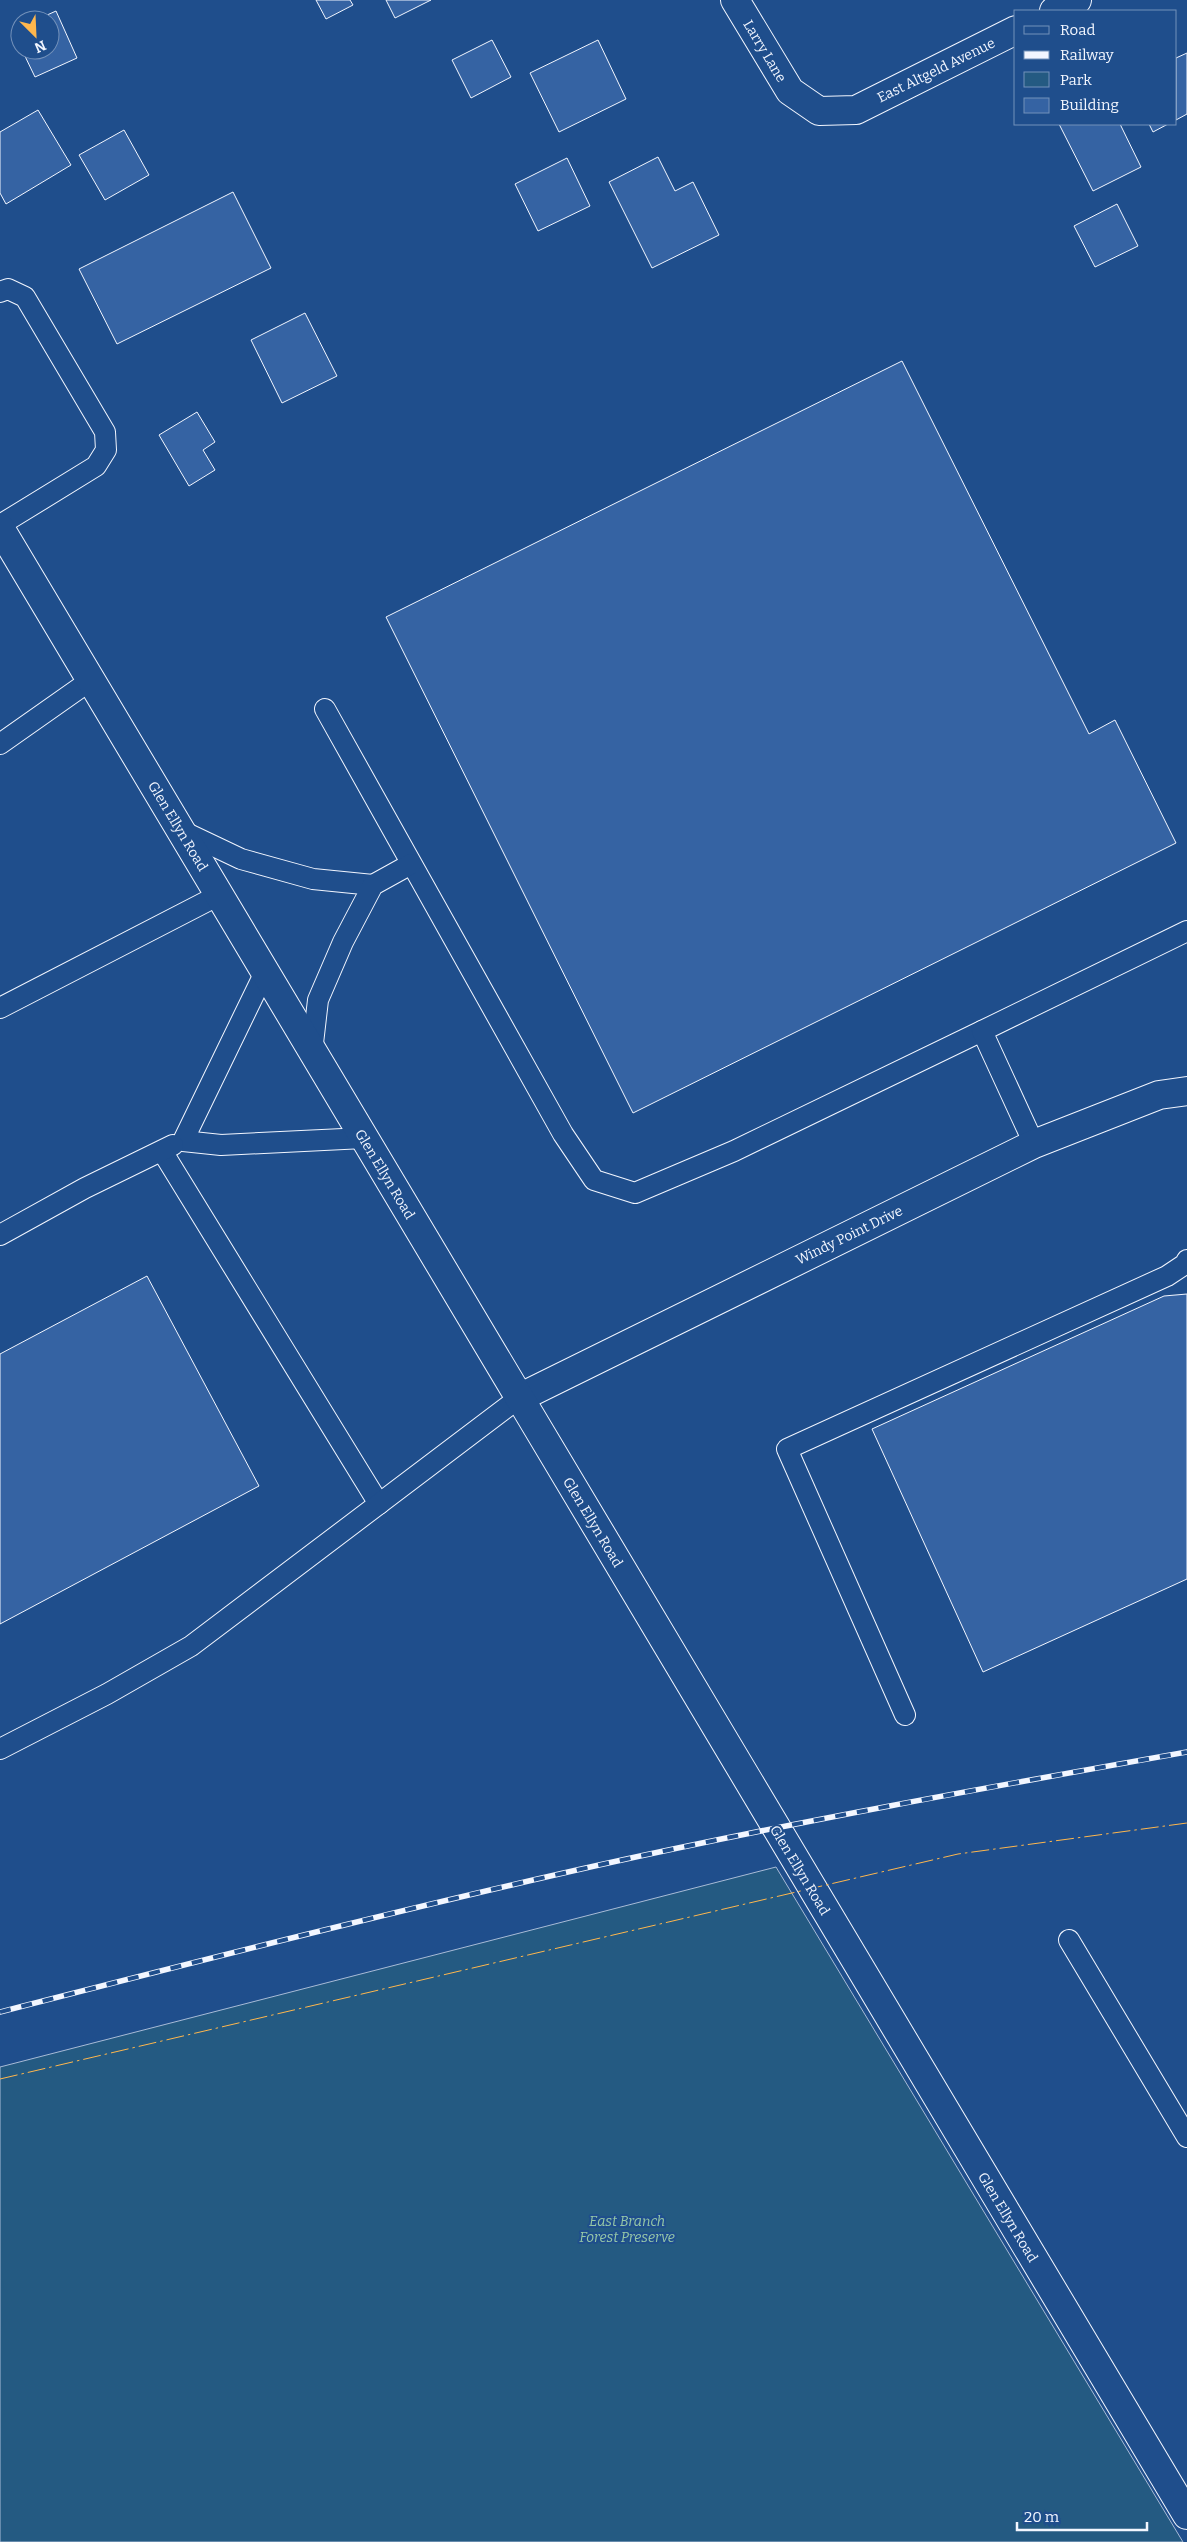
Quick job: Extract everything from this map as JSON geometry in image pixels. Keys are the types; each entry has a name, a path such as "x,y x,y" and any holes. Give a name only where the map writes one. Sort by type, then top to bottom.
{"street":[{"name":"Larry Lane","path":"735,0 790,91 819,111 856,110"},
{"path":"1056,10 1077,0"},
{"name":"East Altgeld Avenue","path":"856,110 1014,31"},
{"name":"Glen Ellyn Road","path":"0,526 312,1052 1187,2515"},
{"name":"Windy Point Drive","path":"519,1398 1034,1144 1158,1094 1187,1091"}],"lane":[{"path":"0,292 8,289 25,297 105,432 106,450 96,466 0,526"},
{"path":"0,744 91,680"},
{"path":"324,709 563,1134 594,1180 636,1192 734,1151 1187,931"},
{"path":"180,830 241,859 312,879 373,885"},
{"path":"312,1052 318,1000 344,942 373,885 411,864"},
{"path":"0,1008 219,894"},
{"path":"184,1141 265,972"},
{"path":"982,1030 1034,1144"},
{"path":"0,1236 85,1188 184,1141 221,1144 364,1138"},
{"path":"162,1151 379,1504"},
{"path":"905,1716 787,1449 1167,1276 1185,1264 1187,1260"},
{"path":"0,1749 107,1694 191,1646 519,1398"},
{"path":"1069,1940 1187,2137"}],"green space":[{"name":"East Branch Forest Preserve","path":"776,1867 1183,2542 0,2542 0,2067"}],"building":[{"path":"316,0 350,0 353,5 326,19"},
{"path":"386,0 431,0 395,18"},
{"path":"60,20 77,58 35,77 27,60 60,60"},
{"path":"492,40 511,77 471,98 452,60"},
{"path":"598,40 626,99 559,132 530,73"},
{"path":"1187,53 1187,114 1177,119 1177,58"},
{"path":"38,110 71,165 6,204 0,193 0,132"},
{"path":"1060,125 1120,125 1141,167 1093,191"},
{"path":"1150,125 1166,125 1153,132"},
{"path":"124,130 149,175 105,200 79,155"},
{"path":"658,157 675,191 693,182 719,235 652,268 609,182"},
{"path":"567,158 590,206 538,231 515,184"},
{"path":"233,192 271,268 117,344 79,269"},
{"path":"1117,204 1138,246 1095,267 1074,226"},
{"path":"305,313 337,376 282,403 251,340"},
{"path":"902,361 1089,734 1115,720 1176,843 633,1113 386,617"},
{"path":"197,412 215,442 203,450 215,470 189,486 159,435"},
{"path":"147,1276 259,1486 0,1624 0,1354"},
{"path":"1187,1294 1187,1579 983,1672 872,1429 1164,1296"}],"railway":[{"path":"0,2012 374,1918 672,1849 966,1792 1187,1752"}],"power":[{"path":"0,2079 958,1854 1187,1823"}]}
